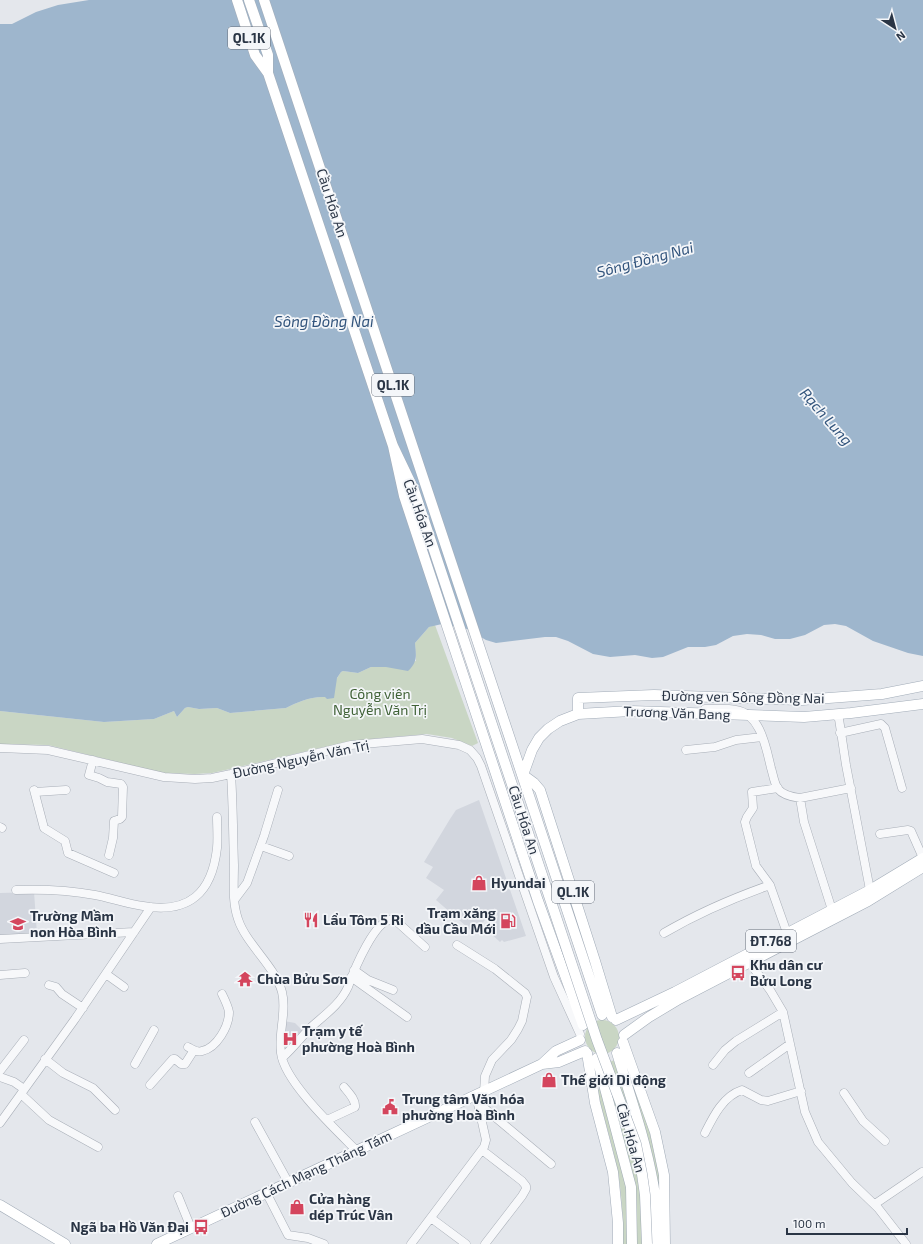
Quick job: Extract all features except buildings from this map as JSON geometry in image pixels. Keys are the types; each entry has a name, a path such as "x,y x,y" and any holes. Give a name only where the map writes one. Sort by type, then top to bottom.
{"main road":[{"name":"Cầu Hóa An","path":"237,0 255,55 268,73 394,446 414,490 597,1040 633,1136 640,1160 644,1185 647,1214 647,1244"},
{"name":"Cầu Hóa An","path":"249,0 268,55 268,73"},
{"name":"Cầu Hóa An","path":"264,0 522,772"},
{"name":"Cầu Hóa An","path":"394,446 404,496 538,901 559,960"},
{"name":"Đường ven Sông Đồng Nai","path":"578,714 578,698 654,695 802,700 882,694 919,687"},
{"name":"Trương Văn Bang","path":"522,772 539,738 548,729 560,721 578,714 631,711 800,717 852,713 921,704"},
{"name":"QL.1K","path":"522,772 581,952 610,1017"},
{"name":"QL.1K","path":"522,772 540,790 595,961 610,1017"},
{"name":"ĐT.768","path":"610,1017 680,989 870,890 923,858"},
{"name":"ĐT.768","path":"623,1039 649,1017 679,999 868,901 923,868"},
{"path":"559,960 581,952"},
{"name":"QL.1K","path":"559,960 570,989 581,1033"},
{"path":"618,1244 614,1172 595,1103 581,1033 590,1018 610,1017 621,1027 623,1039 655,1132 664,1175 665,1244"},
{"name":"Đường Cách Mạng Tháng Tám","path":"158,1244 175,1240 191,1228 266,1192 356,1150 479,1096 542,1064 556,1051 581,1033"},
{"path":"586,1052 597,1058 604,1059 611,1057 617,1053 623,1039"},
{"name":"Đường Cách Mạng Tháng Tám","path":"542,1064 559,1062 586,1052"},
{"path":"617,1053 643,1137 654,1184 656,1205 656,1244"},
{"path":"597,1058 631,1186 632,1244"},
{"path":"0,1204 65,1244"}],"street":[{"path":"700,710 719,708 736,710 749,715 757,726 762,737 778,788 788,796 800,798 851,788"},
{"path":"800,717 836,715 839,719 840,733 870,890"},
{"path":"840,733 881,724 885,728 902,788"},
{"path":"686,750 715,747 736,740 762,737"},
{"name":"Đường Nguyễn Văn Trị","path":"0,748 48,750 164,777 195,779 212,778 231,774 351,745 422,739 459,745 470,750 477,758 481,766 558,987 581,1033"},
{"path":"93,760 88,775 107,782 121,784 123,787 122,817 114,821 113,838 109,855"},
{"path":"231,774 235,899 238,920 275,978 282,992 280,1045 282,1058 295,1083 327,1120 356,1150"},
{"path":"778,788 752,792 753,808 745,822 756,866 770,885 787,933"},
{"path":"66,790 34,791 44,828 65,841 68,853 114,873"},
{"path":"235,899 247,883 261,846 278,790"},
{"path":"800,798 804,822 832,910"},
{"path":"16,890 70,890 151,907 173,908 180,906 204,889 212,871 217,846 217,817"},
{"path":"880,834 908,830 911,831 923,858"},
{"path":"261,846 289,856"},
{"path":"664,933 693,916 770,885"},
{"path":"0,1123 106,974 151,907"},
{"path":"282,1058 307,1031 338,1002 343,995 368,943 380,927 391,919 395,920 425,946"},
{"path":"0,940 134,932"},
{"path":"411,1244 482,1150 486,1142 479,1096 492,1060 511,1040 522,1021 527,997 525,993 494,969 457,945"},
{"path":"749,962 770,990 783,1012 805,1112 818,1142 852,1183 875,1204 906,1244"},
{"path":"0,975 25,973"},
{"path":"106,974 124,987"},
{"path":"353,974 393,990"},
{"path":"353,974 407,1017"},
{"path":"49,985 56,987 62,994 82,1008"},
{"path":"558,987 561,990 570,989"},
{"path":"150,1085 173,1058 181,1064 185,1064 191,1048 201,1052 207,1049 226,1030 229,1013 222,994"},
{"path":"713,1065 725,1050 736,1041 783,1012"},
{"path":"135,1064 154,1030"},
{"path":"0,1071 24,1040"},
{"path":"748,1073 790,1044"},
{"path":"46,1059 63,1074 93,1088 114,1110"},
{"path":"0,1077 14,1082 49,1120 98,1147"},
{"path":"327,1120 355,1107 354,1100 344,1086"},
{"path":"705,1133 720,1106 742,1090 761,1100 768,1101 801,1091"},
{"path":"844,1093 863,1122 885,1141"},
{"path":"479,1096 551,1164"},
{"path":"255,1122 288,1182"},
{"path":"482,1150 522,1181 526,1186 522,1196 485,1244"},
{"path":"875,1204 922,1172"},
{"path":"266,1192 288,1236 285,1244"},
{"path":"178,1196 191,1228"},
{"path":"431,1218 466,1244"},
{"path":"288,1236 308,1238 324,1244"}],"shaded area":[{"path":"479,800 526,936 504,942 502,940 500,942 487,930 498,917 495,908 474,933 436,900 444,890 426,878 433,867 424,862 456,810"},
{"name":"Trường Mầm non Hòa Bình","path":"34,892 37,934 0,937 0,893"},
{"name":"Trạm y tế phường Hoà Bình","path":"284,1021 295,1023 303,1031 283,1053"}],"green space":[{"name":"Công viên Nguyễn Văn Trị","path":"435,625 478,743 472,746 452,738 427,734 350,741 212,773 195,774 163,773 48,745 0,744 0,711 104,722 154,719 174,711 177,717 185,708 188,707 199,709 217,708 230,713 286,708 315,697 325,697 343,671 358,673 371,667 386,667 416,661 415,643 429,627"},
{"path":"599,1020 605,1020 609,1021 616,1027 619,1037 618,1044 612,1051 605,1054 599,1054 595,1053 588,1047 585,1040 585,1034 586,1030 592,1023"},
{"path":"615,1060 646,1169 651,1207 651,1244 636,1244 635,1184 603,1064"},
{"path":"630,1079 651,1133 659,1175 660,1209 652,1159"},
{"path":"601,1089 627,1187 627,1244 623,1244 622,1206 617,1168 597,1090"}],"water":[{"name":"Sông Đồng Nai","path":"89,0 923,0 923,656 908,653 873,641 846,626 835,624 824,625 805,635 790,639 775,639 761,635 747,634 733,636 716,645 705,647 688,647 663,657 652,658 635,655 610,657 593,654 568,641 556,637 496,643 486,640 467,629 442,624 429,627 415,643 415,661 408,671 386,667 371,667 358,673 343,671 337,678 334,698 310,698 286,708 230,713 217,708 199,709 188,707 185,708 177,717 174,711 154,719 104,722 0,711 0,24 12,24 36,12 58,5"}],"place":[{"name":"Hyundai","path":"479,883"},
{"name":"Lẩu Tôm 5 Ri","path":"311,920"},
{"name":"Trạm xăng dầu Cầu Mới","path":"508,921"},
{"name":"Trường Mầm non Hòa Bình","path":"18,924"},
{"name":"Khu dân cư Bửu Long","path":"738,973"},
{"name":"Chùa Bửu Sơn","path":"245,979"},
{"name":"Trạm y tế phường Hoà Bình","path":"290,1039"},
{"name":"Thế giới Di động","path":"549,1080"},
{"name":"Trung tâm Văn hóa phường Hoà Bình","path":"390,1107"},
{"name":"Cửa hàng dép Trúc Vân","path":"297,1207"},
{"name":"Ngã ba Hồ Văn Đại","path":"201,1227"}],"water label":[{"name":"Rạch Lung","path":"826,417"}]}
